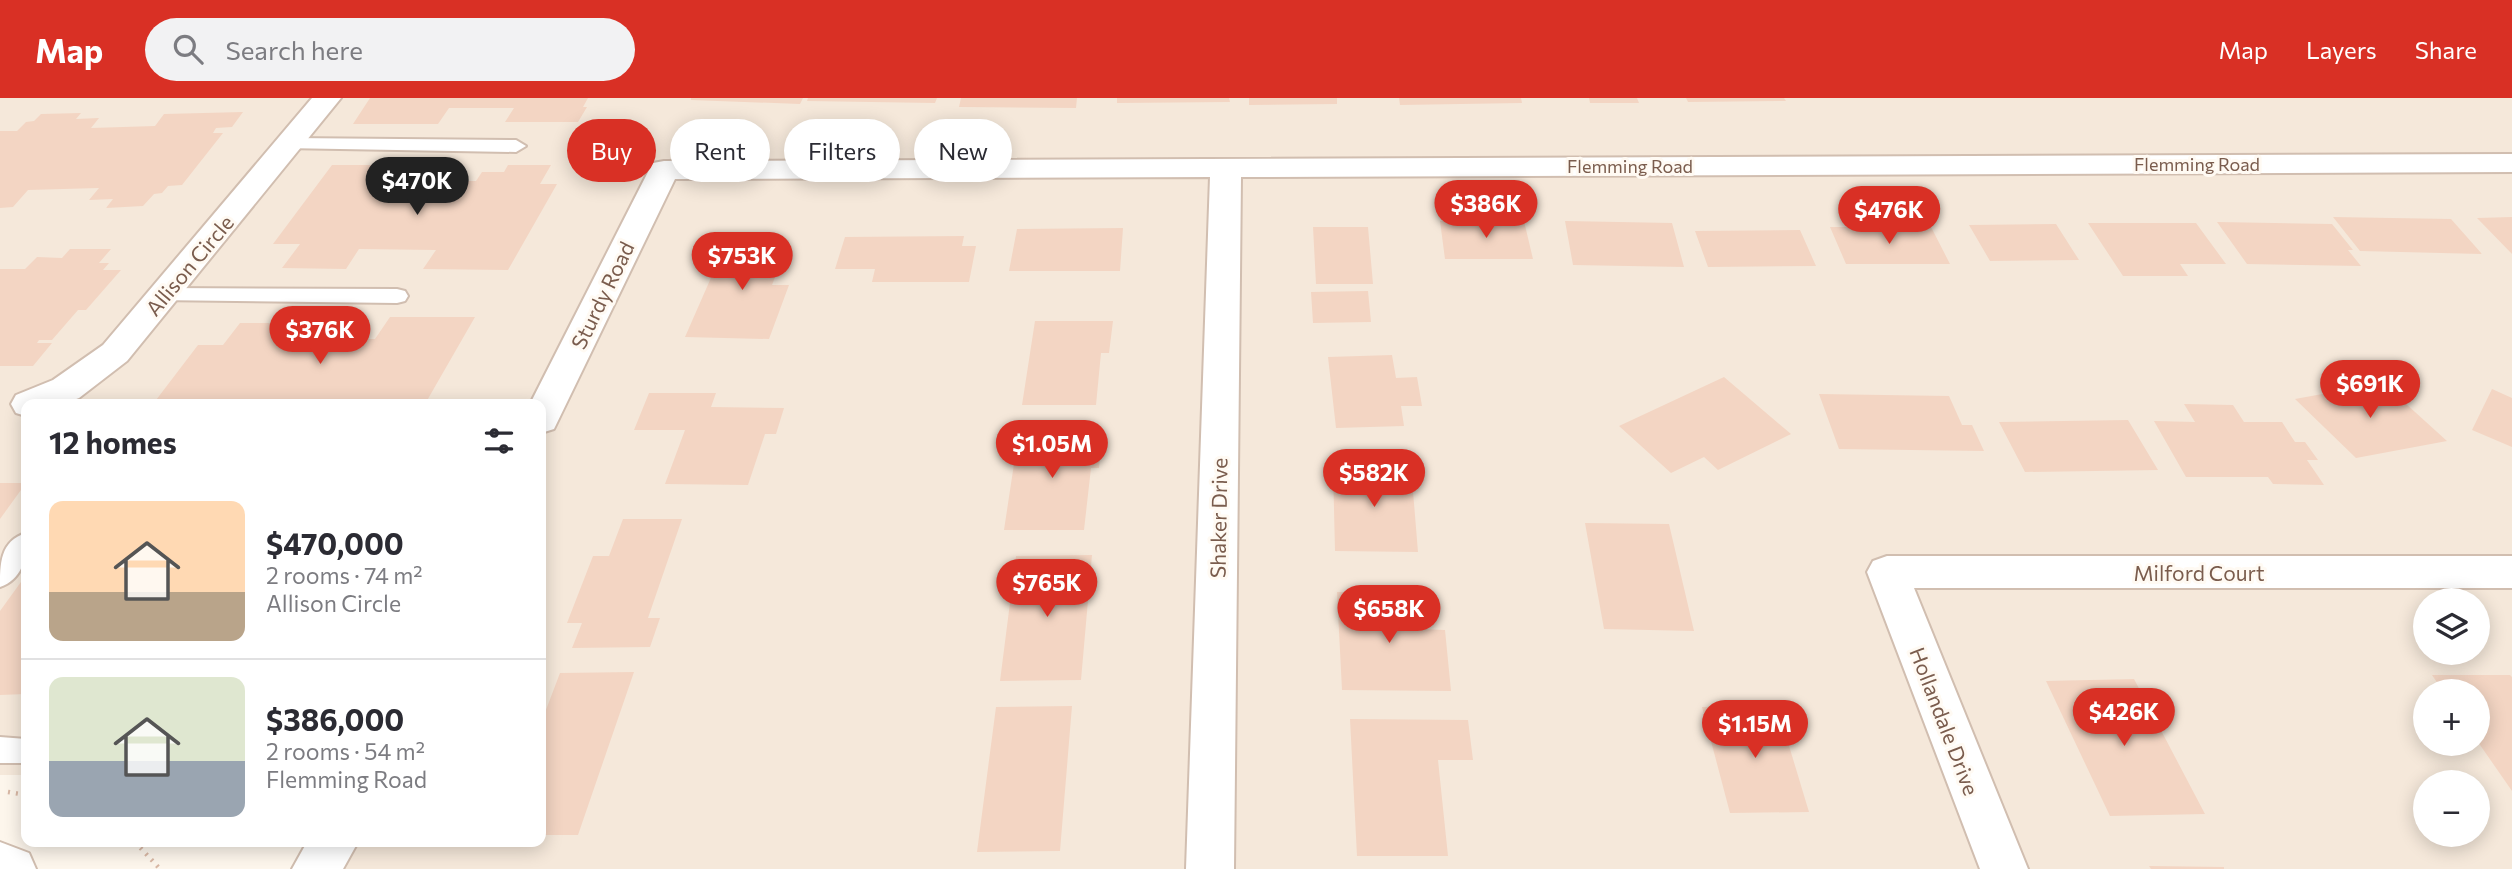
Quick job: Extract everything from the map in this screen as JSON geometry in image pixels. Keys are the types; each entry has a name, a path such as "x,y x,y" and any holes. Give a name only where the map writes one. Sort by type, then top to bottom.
{"street":[{"name":"Allison Circle","path":"67,397 115,353 327,98"},
{"name":"Flemming Road","path":"664,170 2512,163"},
{"name":"Shaker Drive","path":"1210,869 1226,168"},
{"name":"Sturdy Road","path":"546,410 664,170"},
{"name":"Allison Circle","path":"0,412 21,407"},
{"name":"Milford Court","path":"1887,572 2512,572"},
{"name":"Hollandale Drive","path":"1887,572 2004,869"},
{"path":"316,869 331,847"},
{"path":"0,864 12,869"}],"lane":[{"path":"290,144 516,146"},
{"path":"163,295 397,296"},
{"path":"0,577 21,550"},
{"path":"0,750 21,751"}],"path":[{"path":"0,791 21,794"},
{"path":"140,847 160,869"}],"shaded area":[{"path":"0,98 2512,98 2512,869 302,869 313,847 546,847 546,399 21,399 21,775 0,775"}],"building":[{"path":"370,98 588,98 583,107 587,107 580,119 567,119 567,122 505,122 514,108 449,108 438,124 353,124"},
{"path":"691,98 803,98 800,104"},
{"path":"808,98 937,98 935,103 807,101"},
{"path":"961,98 1077,98 1076,108 959,107"},
{"path":"1117,98 1229,98 1230,102 1117,103"},
{"path":"1249,98 1337,98 1337,104 1249,105"},
{"path":"1399,98 1521,98 1522,103 1400,105"},
{"path":"1589,98 1637,98 1639,103 1590,103"},
{"path":"1686,98 1784,98 1786,101 1688,102"},
{"path":"243,112 232,127 216,128 213,133 223,133 182,185 168,186 162,193 154,194 143,206 106,208 113,199 89,200 99,188 28,190 13,207 0,208 0,131 17,131 26,122 34,121 41,114 81,113 76,119 99,118 91,128 155,126 164,114"},
{"path":"332,165 417,165 406,181 476,181 482,172 504,172 508,165 551,165 540,184 557,184 508,270 423,269 436,250 359,249 346,269 282,268 300,244 273,244"},
{"path":"2333,217 2451,219 2482,254 2360,251"},
{"path":"2512,217 2512,254 2477,218"},
{"path":"1440,221 1524,221 1533,259 1445,259"},
{"path":"1565,221 1672,223 1684,267 1573,265"},
{"path":"2217,222 2332,224 2353,250 2348,250 2361,266 2247,264"},
{"path":"2088,223 2196,223 2226,264 2180,264 2188,276 2123,276"},
{"path":"2056,224 2079,260 1990,261 1969,225"},
{"path":"1313,227 1368,227 1373,284 1316,284"},
{"path":"1830,227 1931,227 1950,264 1846,264"},
{"path":"1123,228 1120,271 1009,271 1017,229"},
{"path":"1800,230 1816,266 1708,267 1695,231"},
{"path":"964,236 962,246 976,246 969,282 872,282 875,269 835,269 845,237"},
{"path":"728,239 789,240 772,285 789,285 769,339 685,337"},
{"path":"70,249 111,249 99,263 109,263 103,270 121,270 86,310 78,310 52,340 39,340 37,343 52,343 33,366 0,366 0,269 25,269 37,257 62,258"},
{"path":"1368,291 1371,322 1313,323 1311,292"},
{"path":"390,317 475,317 428,399 157,399 198,345 223,345 240,323 310,323 299,339 375,339"},
{"path":"1035,321 1113,321 1109,353 1101,353 1096,405 1022,405"},
{"path":"1392,355 1396,378 1417,377 1422,406 1401,406 1404,426 1336,428 1328,357"},
{"path":"1724,377 1791,434 1718,470 1704,457 1671,473 1619,426"},
{"path":"2383,383 2447,441 2356,458 2295,399"},
{"path":"2492,389 2512,398 2512,447 2472,430"},
{"path":"649,393 716,393 711,407 784,408 776,434 765,434 748,485 665,484 685,430 634,430"},
{"path":"1819,394 1949,396 1962,425 1972,425 1984,451 1839,449"},
{"path":"2184,404 2233,405 2244,422 2282,422 2295,442 2305,442 2318,460 2307,460 2324,485 2273,484 2268,477 2186,477 2154,421 2195,422"},
{"path":"2128,420 2158,470 2025,472 1999,422"},
{"path":"1019,431 1103,431 1099,468 1091,468 1084,530 1004,530"},
{"path":"1333,466 1411,467 1418,552 1335,551"},
{"path":"0,483 21,483 21,490 0,519"},
{"path":"623,519 682,519 648,618 660,618 650,647 572,648 582,623 567,623 593,556 609,556"},
{"path":"1585,523 1669,524 1694,631 1604,629"},
{"path":"1092,555 1081,680 1000,681 1016,556"},
{"path":"21,582 21,694 0,695 0,611"},
{"path":"1337,592 1416,592 1420,629 1445,630 1451,691 1342,690"},
{"path":"634,672 578,835 546,835 546,710 560,673"},
{"path":"2432,675 2512,677 2512,791 2488,756 2490,756 2490,679 2435,679"},
{"path":"2134,679 2205,814 2110,816 2046,681"},
{"path":"1072,706 1060,851 977,852 996,707"},
{"path":"1777,706 1809,812 1730,813 1702,707"},
{"path":"1350,719 1468,720 1473,760 1438,760 1448,856 1357,856"},
{"path":"2149,866 2224,867 2224,869 2151,869"}]}
